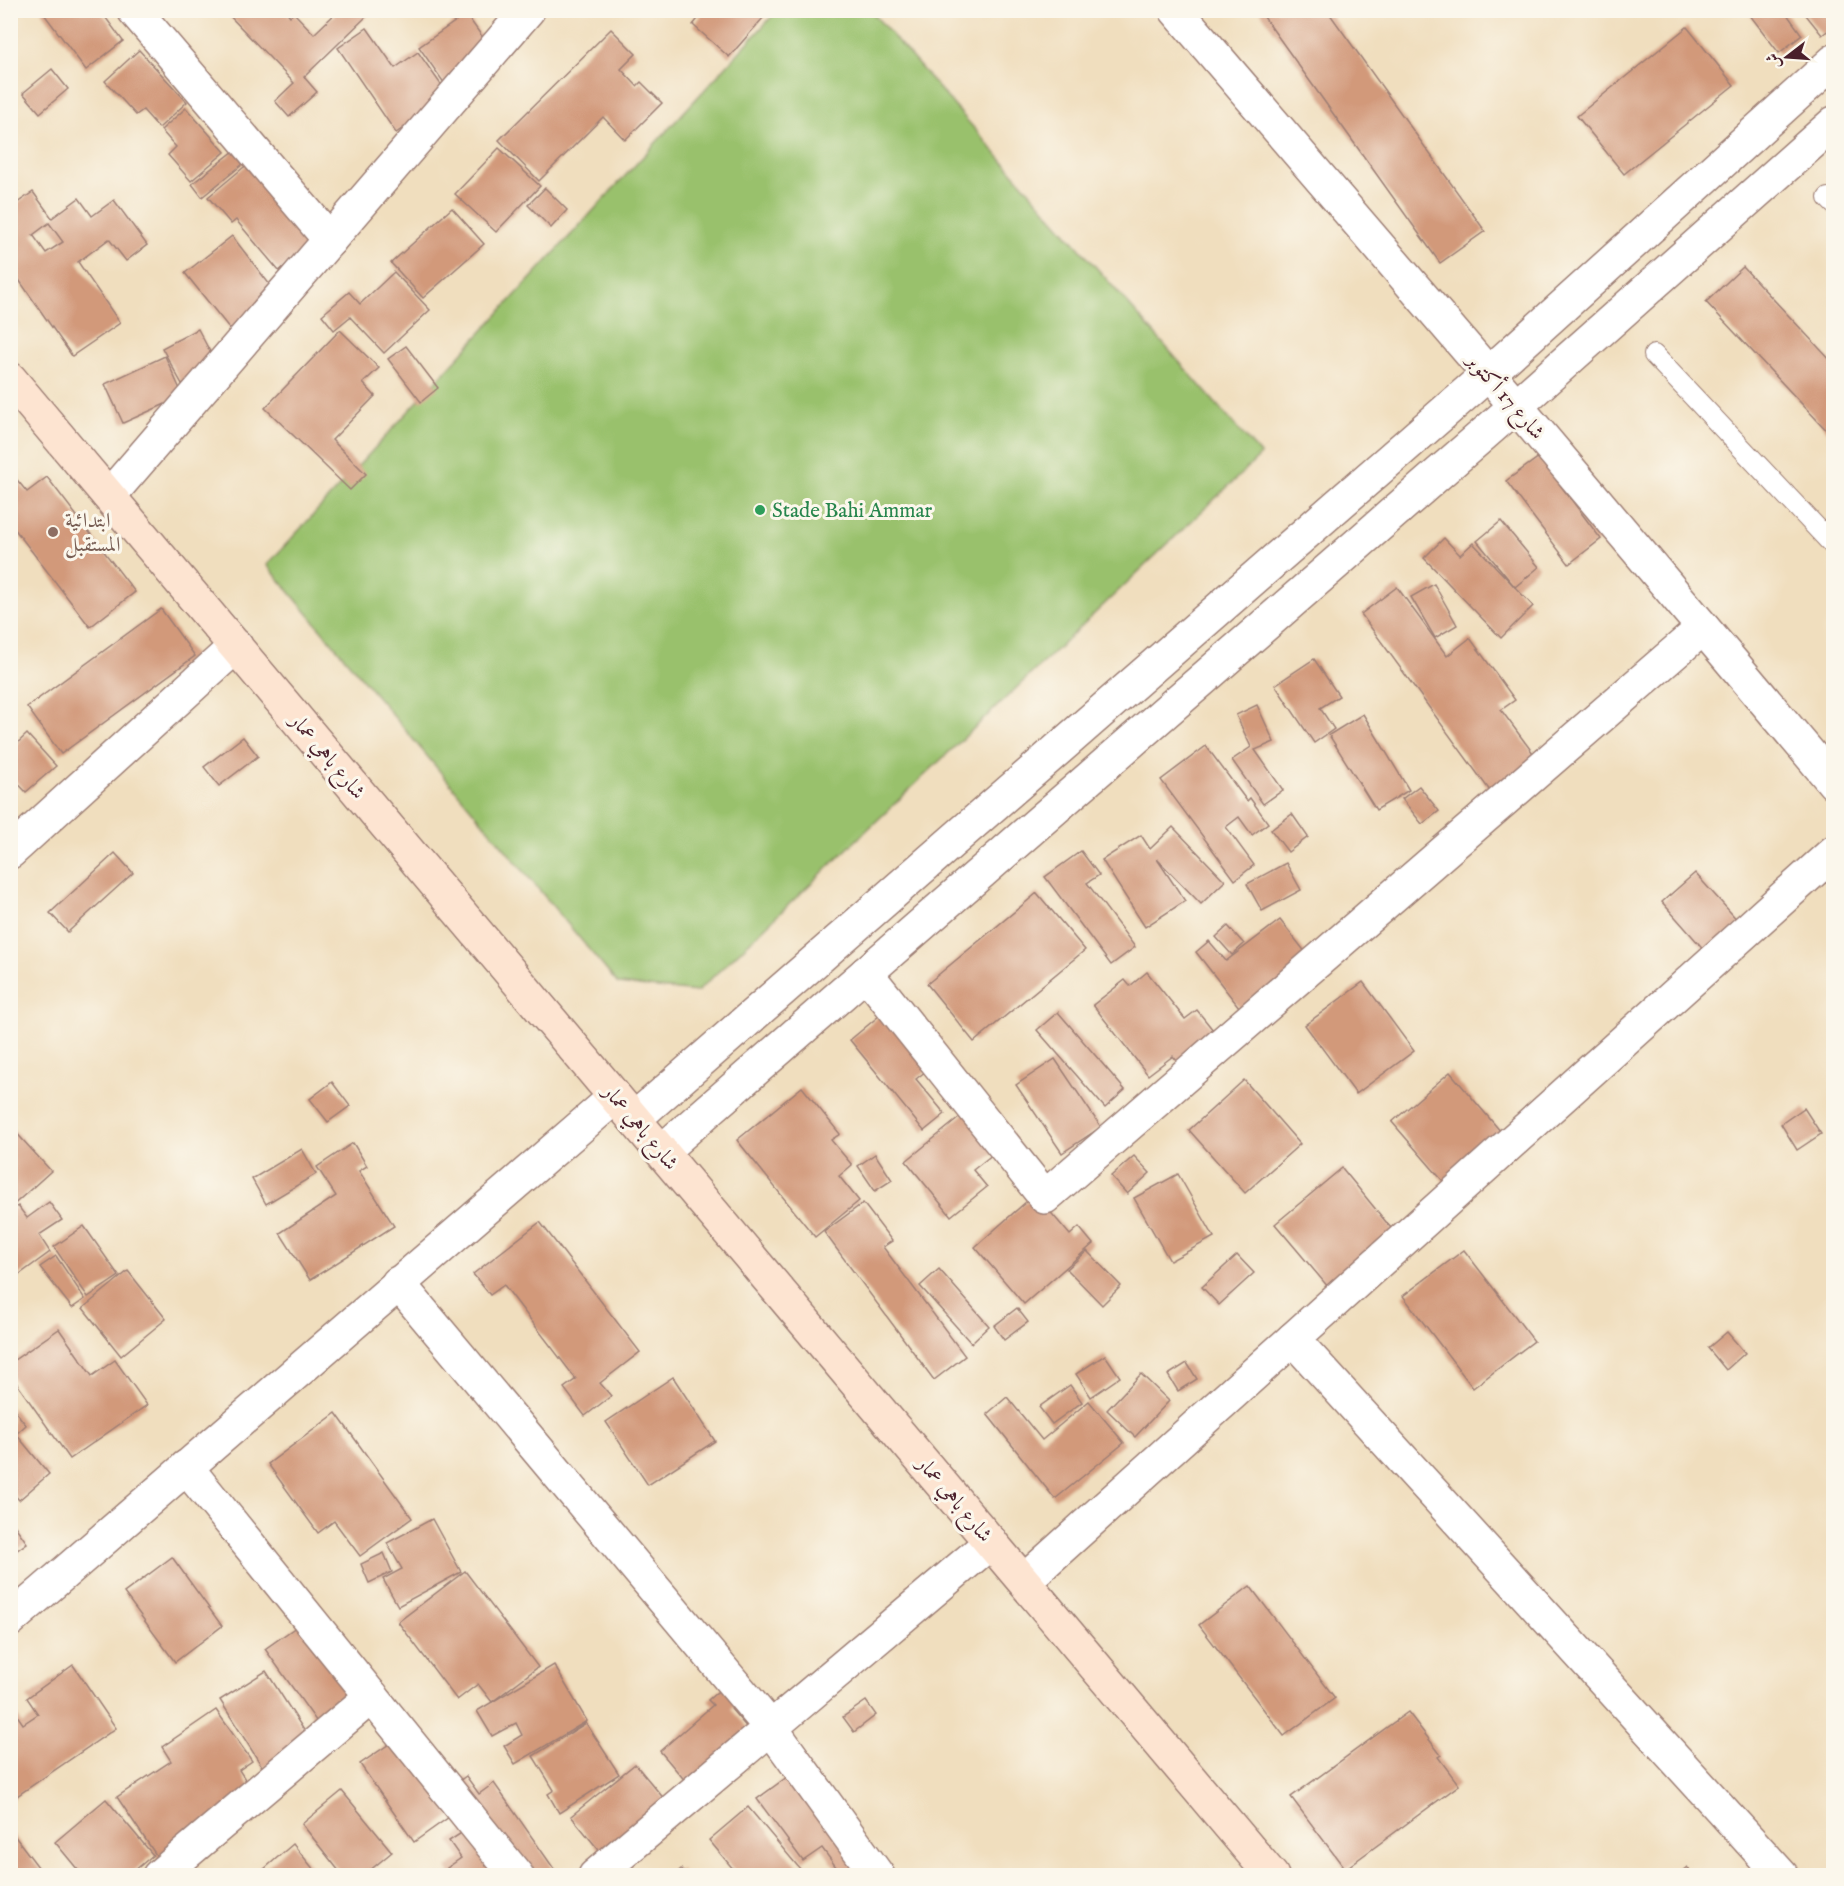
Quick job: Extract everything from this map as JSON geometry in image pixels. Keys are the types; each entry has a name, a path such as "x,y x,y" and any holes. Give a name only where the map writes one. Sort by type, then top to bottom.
{"main road":[{"name":"شارع باهي عمار","path":"10,379 1272,1875"}],"street":[{"path":"134,10 330,240"},
{"path":"109,496 528,10"},
{"name":"شارع 17 أكتوبر","path":"1176,10 1487,375 1516,406 1833,783"},
{"path":"10,1620 398,1283 625,1108 1487,375 1833,61"},
{"path":"1767,121 1796,155"},
{"path":"662,1151 1516,406 1833,123"},
{"path":"866,973 1045,1197 1703,628"},
{"path":"10,852 236,646"},
{"path":"1024,1581 1833,852"},
{"path":"398,1283 771,1728 878,1875"},
{"path":"1293,1339 1782,1875"},
{"path":"186,1467 517,1875"},
{"path":"596,1875 991,1542"},
{"path":"159,1875 372,1696"}],"lane":[{"path":"1654,355 1833,546"}],"green space":[{"name":"Stade Bahi Ammar","path":"777,11 871,11 1261,455 697,992 618,984 267,565"}],"building":[{"path":"41,10 100,10 123,41 86,70"},
{"path":"224,10 285,10 290,16 294,13 314,34 339,10 366,10 369,14 304,77 317,92 289,117 275,101 294,83"},
{"path":"696,10 770,10 729,57 693,25 701,15"},
{"path":"1259,10 1327,10 1485,231 1440,263"},
{"path":"1746,10 1784,10 1802,35 1779,53"},
{"path":"1802,10 1829,10 1834,17 1834,26 1822,35"},
{"path":"466,14 496,56 449,90 419,47"},
{"path":"1687,27 1734,85 1624,174 1577,116"},
{"path":"367,28 395,68 418,52 449,96 396,133 338,48"},
{"path":"611,29 636,54 621,69 637,86 641,82 662,103 625,140 603,117 539,181 499,140"},
{"path":"139,50 187,102 159,128 143,110 136,115 105,81"},
{"path":"52,69 68,89 40,113 23,93"},
{"path":"186,108 225,152 191,181 168,155 176,147 161,130"},
{"path":"243,144 253,156 202,197 192,184"},
{"path":"499,148 540,186 496,232 455,194"},
{"path":"262,152 318,239 279,271 236,220 231,224 208,197"},
{"path":"545,188 567,210 551,228 528,205"},
{"path":"33,192 52,218 79,198 92,216 114,200 147,245 126,261 109,239 78,262 120,323 72,356 10,267 10,193 17,203","holes":["49,223 63,242 46,253 33,235"]},
{"path":"452,208 484,244 423,298 391,263"},
{"path":"232,236 284,303 238,339 185,273"},
{"path":"1743,267 1834,364 1834,438 1706,302"},
{"path":"394,272 430,310 384,353 350,317 334,330 322,315 349,292 360,304"},
{"path":"198,329 217,365 182,384 162,348"},
{"path":"340,330 379,368 363,383 375,396 332,440 366,474 350,490 265,408"},
{"path":"406,346 438,388 421,402 388,359"},
{"path":"165,356 183,396 123,423 105,384"},
{"path":"1539,457 1601,539 1569,564 1506,481"},
{"path":"13,475 27,492 47,477 135,592 90,627 10,523 10,477"},
{"path":"1501,521 1539,567 1515,587 1477,541"},
{"path":"1444,538 1460,555 1473,543 1533,606 1501,638 1424,558"},
{"path":"1434,584 1457,625 1435,638 1411,597"},
{"path":"1397,587 1447,656 1470,638 1515,700 1501,710 1547,772 1501,806 1361,614"},
{"path":"161,609 195,656 61,754 27,707"},
{"path":"1314,659 1339,696 1320,708 1334,729 1314,743 1275,685"},
{"path":"1257,705 1274,742 1255,750 1283,790 1263,804 1232,760 1251,747 1236,715"},
{"path":"1363,714 1409,790 1376,810 1329,735"},
{"path":"27,734 56,766 26,792 10,775 10,750"},
{"path":"243,737 258,756 219,786 204,767"},
{"path":"1206,746 1247,801 1250,798 1268,823 1252,835 1239,817 1226,827 1254,865 1235,880 1161,780"},
{"path":"1419,786 1439,811 1422,824 1402,799"},
{"path":"1292,814 1308,837 1288,852 1271,830"},
{"path":"1173,827 1225,881 1201,904 1157,859 1185,901 1145,927 1102,860 1141,835 1150,849"},
{"path":"1081,851 1099,875 1087,883 1135,947 1111,965 1045,877"},
{"path":"115,853 133,873 68,932 50,913"},
{"path":"1286,863 1301,890 1262,911 1247,884"},
{"path":"1695,873 1740,923 1707,953 1662,902"},
{"path":"1037,893 1085,950 974,1042 927,984"},
{"path":"1280,920 1314,963 1246,1016 1196,952 1209,941 1226,961"},
{"path":"1228,926 1244,944 1232,955 1216,937"},
{"path":"1147,972 1185,1019 1197,1010 1221,1040 1184,1070 1173,1056 1148,1075 1093,1005 1125,980 1130,986"},
{"path":"1363,982 1414,1051 1356,1094 1305,1025"},
{"path":"891,1006 937,1062 916,1079 945,1114 924,1131 850,1040"},
{"path":"1058,1012 1125,1090 1105,1108 1037,1030"},
{"path":"1055,1059 1101,1127 1062,1153 1016,1085"},
{"path":"1450,1072 1507,1139 1449,1188 1392,1122"},
{"path":"1244,1080 1300,1144 1245,1193 1189,1130"},
{"path":"332,1082 350,1106 328,1122 310,1099"},
{"path":"802,1087 840,1134 831,1140 852,1165 839,1176 859,1201 815,1237 737,1140"},
{"path":"975,1105 993,1154 973,1170 987,1187 951,1216 906,1161"},
{"path":"1804,1108 1821,1134 1797,1150 1781,1124"},
{"path":"12,1128 51,1171 10,1208 10,1129"},
{"path":"353,1143 367,1166 359,1171 394,1226 310,1280 280,1233 336,1196 317,1167"},
{"path":"302,1149 316,1174 266,1204 252,1179"},
{"path":"875,1154 892,1180 875,1191 858,1166"},
{"path":"1134,1156 1150,1173 1127,1194 1111,1176"},
{"path":"1342,1168 1395,1233 1329,1288 1275,1224"},
{"path":"1178,1174 1214,1237 1170,1261 1134,1198"},
{"path":"1035,1194 1070,1235 1079,1227 1093,1244 1024,1304 975,1247"},
{"path":"49,1202 62,1220 39,1235 50,1252 13,1279 10,1275 10,1211 18,1206 27,1218"},
{"path":"863,1203 892,1241 883,1247 965,1356 934,1380 824,1232"},
{"path":"540,1222 640,1352 600,1383 611,1396 585,1416 564,1388 576,1379 504,1285 490,1295 473,1274"},
{"path":"84,1226 119,1276 88,1297 54,1247"},
{"path":"1464,1250 1534,1341 1473,1388 1403,1296"},
{"path":"1087,1251 1121,1286 1102,1305 1067,1269"},
{"path":"1237,1255 1254,1273 1219,1305 1202,1287"},
{"path":"56,1256 85,1299 72,1308 40,1267"},
{"path":"939,1269 989,1326 971,1343 920,1286"},
{"path":"128,1271 166,1319 121,1356 83,1308"},
{"path":"1017,1308 1028,1322 1004,1340 994,1326"},
{"path":"59,1329 92,1376 115,1360 147,1405 70,1459 10,1374 10,1363"},
{"path":"1727,1332 1745,1353 1726,1370 1708,1348"},
{"path":"1105,1355 1120,1377 1091,1397 1076,1374"},
{"path":"1187,1363 1197,1379 1178,1391 1168,1375"},
{"path":"1141,1374 1169,1401 1135,1437 1107,1410"},
{"path":"673,1377 715,1441 648,1485 606,1422"},
{"path":"1070,1385 1082,1402 1052,1424 1039,1407"},
{"path":"1007,1397 1042,1440 1089,1401 1124,1443 1055,1499 987,1414"},
{"path":"12,1407 26,1425 16,1434 49,1474 19,1500 10,1490"},
{"path":"336,1413 412,1518 360,1556 334,1521 318,1533 268,1464"},
{"path":"10,1519 27,1543 10,1555"},
{"path":"432,1519 461,1572 398,1606 383,1579 402,1569 387,1543"},
{"path":"384,1553 392,1572 369,1583 361,1564"},
{"path":"172,1557 222,1626 175,1662 124,1593"},
{"path":"465,1571 538,1667 492,1702 478,1684 457,1700 398,1622"},
{"path":"1250,1586 1335,1698 1284,1736 1199,1625"},
{"path":"320,1610 374,1687 319,1725 265,1649"},
{"path":"73,1665 116,1728 11,1800 10,1705 23,1724 38,1714 27,1698"},
{"path":"554,1665 587,1721 515,1764 504,1746 522,1735 516,1723 492,1736 477,1711"},
{"path":"266,1671 309,1738 263,1768 220,1700"},
{"path":"732,1679 743,1698 731,1709 755,1737 693,1790 660,1751 713,1705 708,1700"},
{"path":"866,1701 876,1715 854,1732 843,1717"},
{"path":"216,1710 252,1761 239,1770 254,1793 160,1861 117,1797 171,1761 162,1747"},
{"path":"1408,1712 1441,1755 1438,1757 1459,1785 1345,1869 1291,1797"},
{"path":"586,1723 619,1774 559,1813 548,1794 554,1790 533,1756"},
{"path":"404,1734 445,1791 466,1776 479,1794 494,1783 559,1876 452,1876 447,1868 461,1858 449,1841 463,1832 452,1815 414,1842 360,1764"},
{"path":"806,1763 871,1854 842,1875 822,1848 803,1861 757,1799"},
{"path":"635,1764 671,1807 607,1860 571,1816"},
{"path":"342,1791 392,1852 363,1876 343,1876 302,1824"},
{"path":"106,1799 153,1855 128,1876 83,1876 55,1842"},
{"path":"748,1807 806,1876 739,1876 709,1840"},
{"path":"10,1830 45,1876 10,1876"},
{"path":"293,1844 319,1876 256,1876"},
{"path":"1687,1867 1694,1876 1676,1876"},
{"path":"681,1869 686,1876 673,1876"}],"place":[{"name":"Stade Bahi Ammar","path":"760,510"},
{"name":"ابتدائية المستقبل","path":"53,532"}]}
